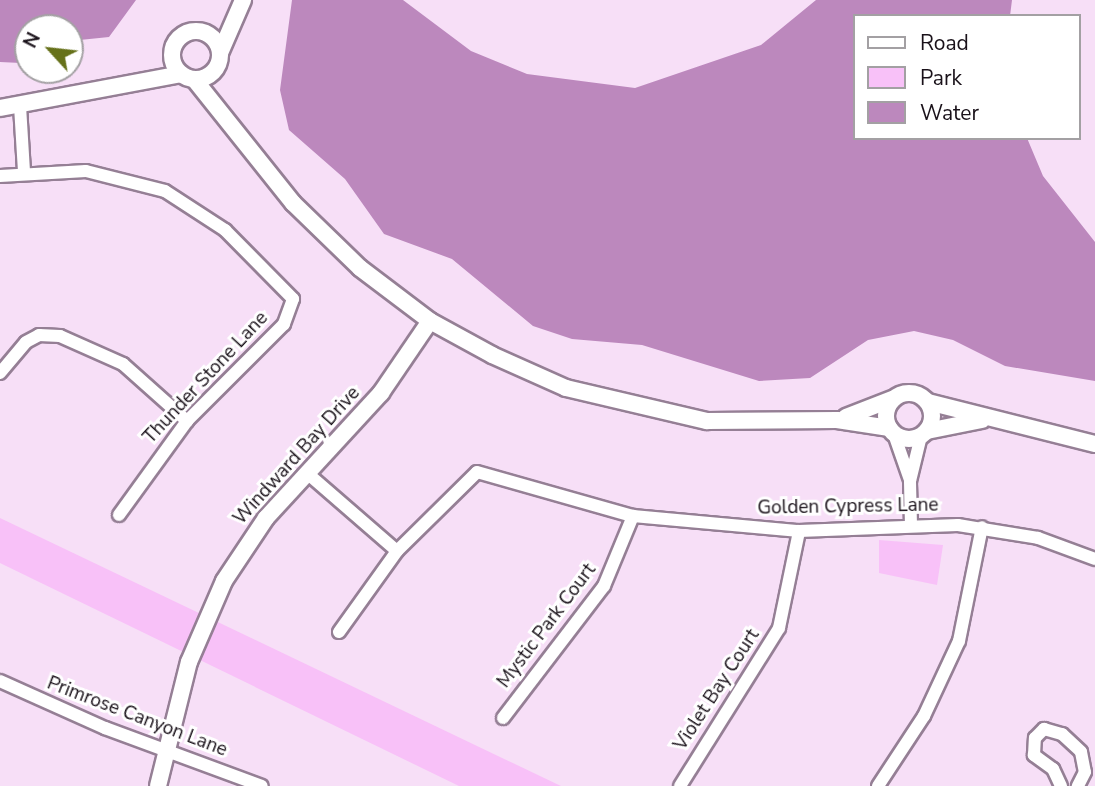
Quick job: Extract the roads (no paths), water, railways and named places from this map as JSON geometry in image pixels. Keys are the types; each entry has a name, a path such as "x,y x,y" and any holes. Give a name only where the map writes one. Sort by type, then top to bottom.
{"street":[{"path":"135,78 172,51 179,37 201,31 243,1"},
{"path":"0,108 20,106 135,78 188,77 218,60 243,1"},
{"path":"201,31 218,60 229,118"},
{"path":"172,51 188,77 229,118 319,230 430,321 566,388 648,411 707,421 837,420 891,431 924,434 995,418"},
{"path":"0,176 24,171 20,106"},
{"name":"Thunder Stone Lane","path":"24,171 86,171 165,191 225,230 293,299 284,324 187,421 119,515"},
{"name":"Windward Bay Drive","path":"158,786 189,662 216,598 254,533 381,393 430,321"},
{"path":"0,373 14,355 39,335 83,345 122,364 187,421"},
{"path":"837,420 915,393 928,402 1095,444"},
{"path":"892,400 885,414 910,481"},
{"path":"911,526 910,481 924,434 932,418 928,402"},
{"name":"Golden Cypress Lane","path":"397,551 477,471 634,516 799,531 911,526 982,527 1038,538 1095,559"},
{"path":"307,473 397,551 339,632"},
{"name":"Mystic Park Court","path":"503,718 604,586 634,516"},
{"path":"878,786 950,664 971,603 982,527"},
{"name":"Violet Bay Court","path":"680,786 779,628 799,531"},
{"name":"Primrose Canyon Lane","path":"0,681 167,752 262,786"},
{"path":"1061,786 1053,769 1034,754 1035,738 1044,729 1062,734 1081,752 1085,772 1078,786"}],"water":[{"path":"0,0 136,0 109,37 84,40 84,14 14,14 14,63 0,62"},
{"path":"292,0 403,0 471,51 527,74 635,88 761,45 816,0 1012,0 1010,14 853,14 853,140 1028,140 1043,176 1095,242 1095,381 1005,366 953,340 914,331 868,340 810,378 759,381 642,345 572,339 533,326 452,259 384,234 345,179 289,130 280,90"}]}
